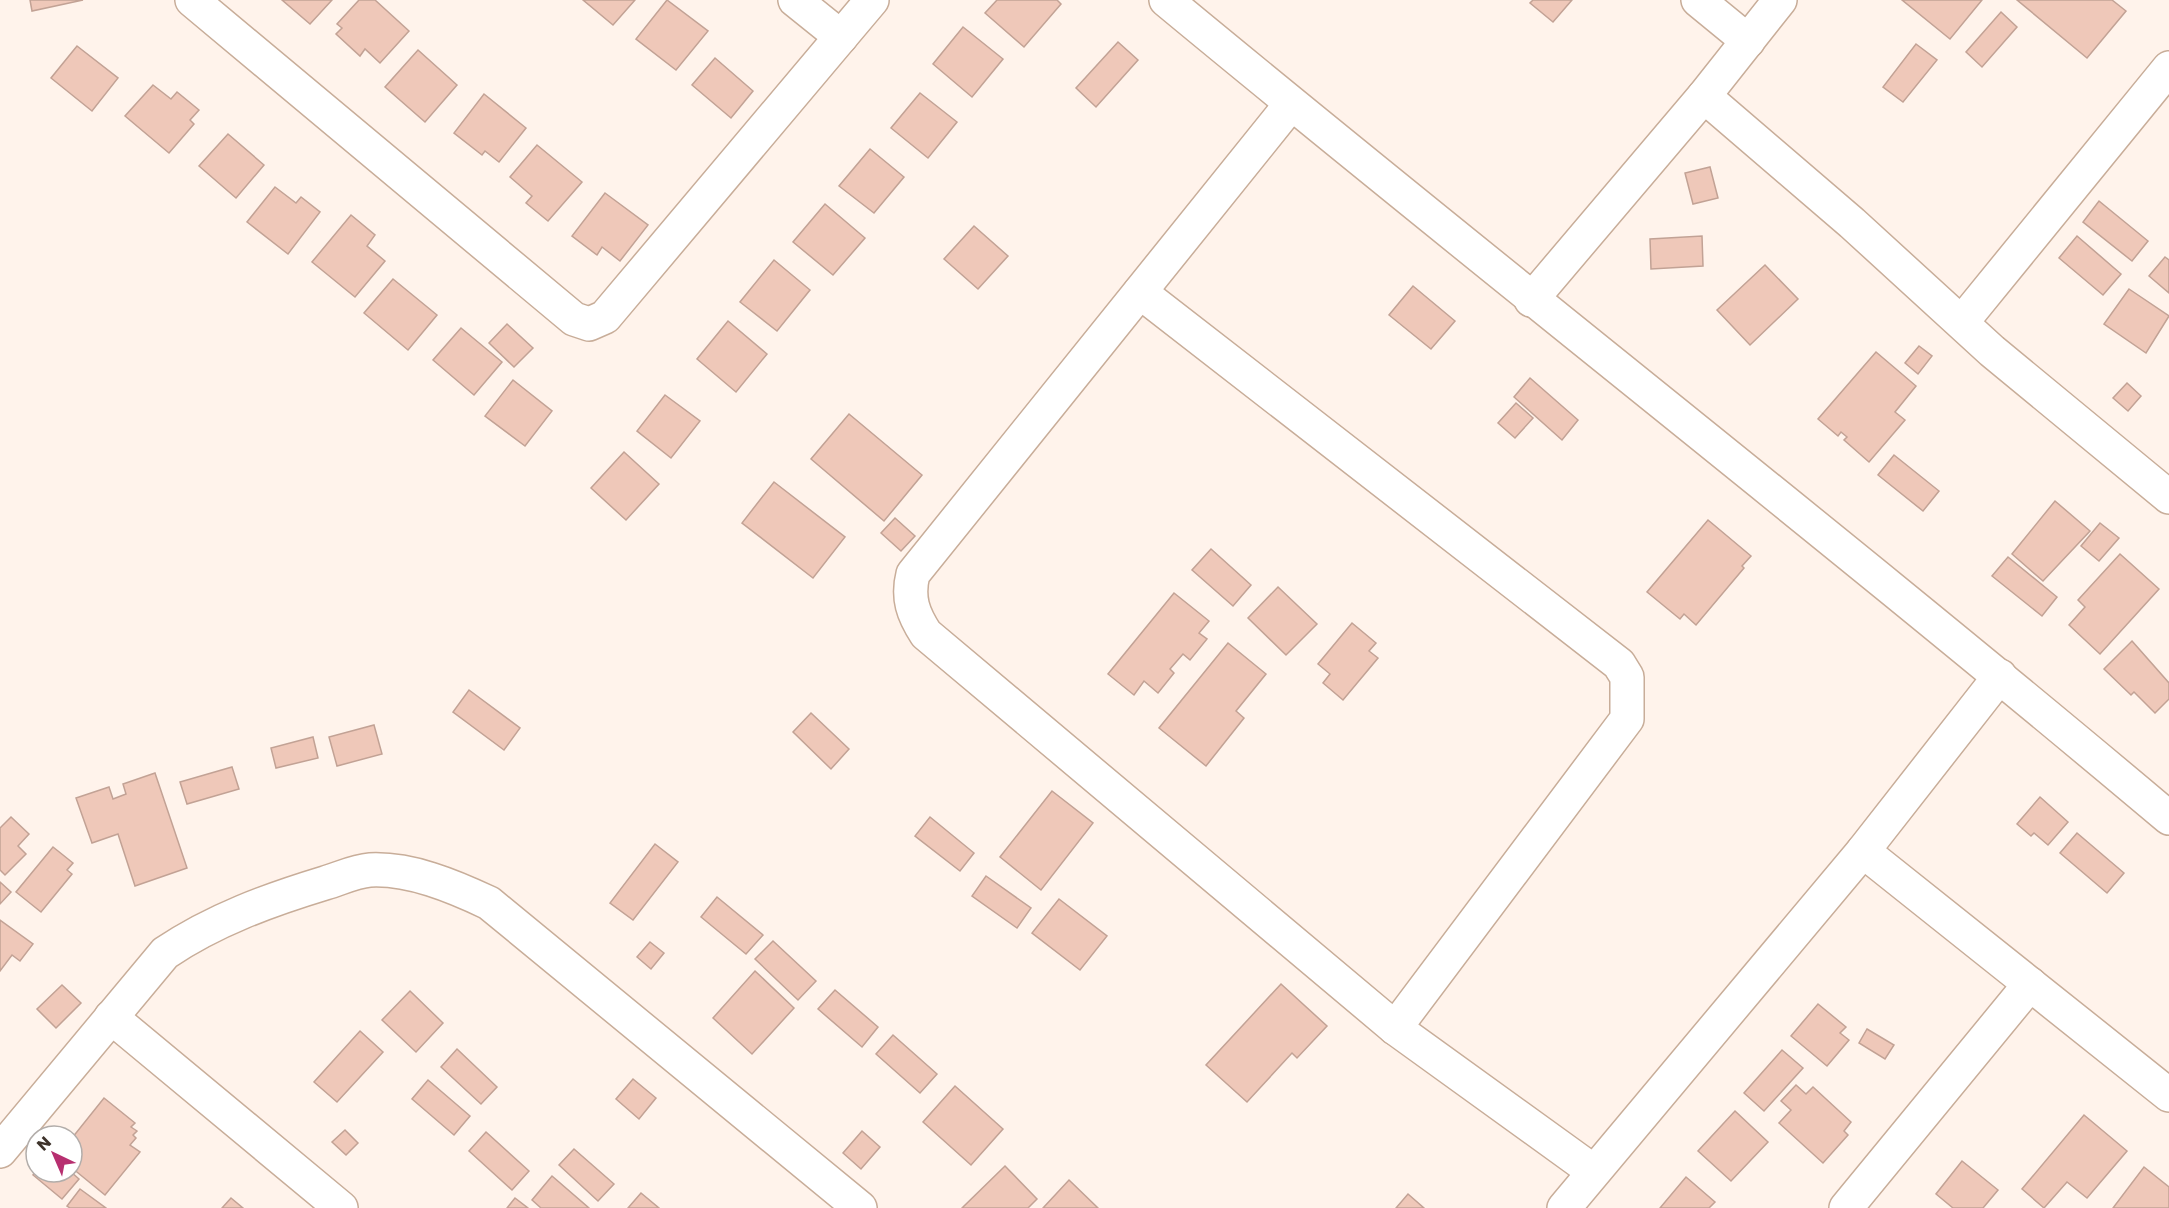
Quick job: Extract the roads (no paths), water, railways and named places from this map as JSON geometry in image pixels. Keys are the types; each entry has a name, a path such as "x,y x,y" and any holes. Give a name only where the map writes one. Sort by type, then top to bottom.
{"street":[{"path":"192,0 574,319 589,324 604,317 872,0"},
{"path":"795,0 841,37"},
{"path":"1166,0 1531,300 2000,676 2169,818"},
{"path":"1698,0 1748,41"},
{"path":"1531,300 1704,96 1780,0"},
{"path":"1962,322 2165,81"},
{"path":"1704,96 1962,322 1992,351 2169,498"},
{"path":"1291,104 913,574 910,600 914,616 926,634 1395,1028 1593,1172"},
{"path":"1140,292 1619,664 1627,677 1627,719 1395,1028"},
{"path":"1564,1208 1863,851 2000,676"},
{"path":"1863,851 2169,1095"},
{"path":"0,1150 165,953 195,933 280,897 368,870 404,873 456,888 489,903 860,1208"},
{"path":"1846,1208 2030,984"},
{"path":"111,1017 341,1208"}]}
